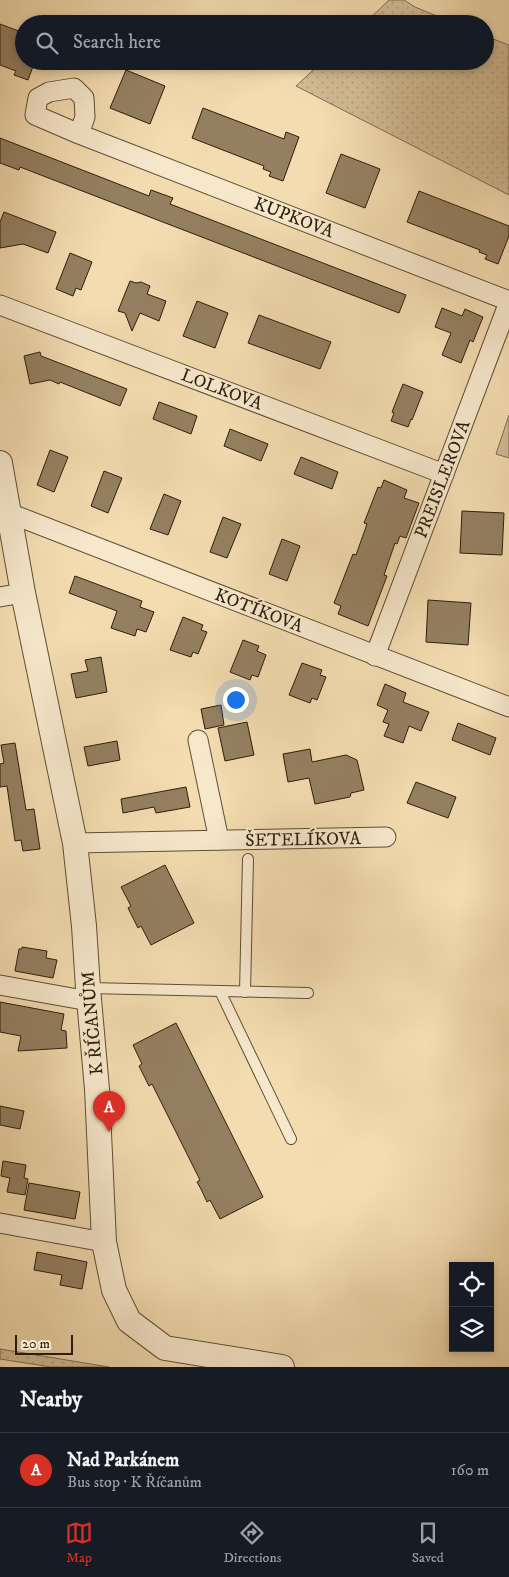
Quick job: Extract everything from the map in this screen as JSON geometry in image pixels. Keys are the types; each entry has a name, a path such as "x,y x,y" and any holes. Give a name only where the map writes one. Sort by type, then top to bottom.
{"street":[{"name":"KUPKOVA","path":"80,134 509,302"},
{"name":"PREISLEROVA","path":"375,656 509,302"},
{"name":"LOLKOVA","path":"0,305 444,474"},
{"name":"K ŘÍČANŮM","path":"0,463 23,593 75,843 84,926 97,1088 104,1242 114,1290 128,1321 164,1348 282,1367"},
{"name":"KOTÍKOVA","path":"9,513 509,707"},
{"path":"0,597 23,593"},
{"name":"ŠETELÍKOVA","path":"198,740 219,840"},
{"name":"ŠETELÍKOVA","path":"75,843 386,837"},
{"path":"0,985 88,994"},
{"path":"0,1223 104,1242"}],"lane":[{"path":"245,992 248,858"},
{"path":"88,994 220,991 308,993"},
{"path":"220,991 291,1139"}],"shaded area":[{"path":"389,0 404,0 434,15 373,15"},
{"path":"494,39 509,45 509,195 296,86 313,70 494,70"},
{"path":"509,415 509,458 496,454"},
{"path":"0,1349 109,1367 51,1367 0,1359"}],"building":[{"path":"0,24 15,30 15,70 32,70 28,80 14,75 16,71 0,65"},
{"path":"126,70 165,86 150,124 110,108"},
{"path":"203,108 284,139 286,132 299,137 283,181 269,176 271,172 263,169 264,166 192,138"},
{"path":"0,138 149,196 151,190 173,198 170,204 406,295 399,313 20,167 19,170 0,163"},
{"path":"341,154 380,169 365,208 326,193"},
{"path":"419,191 509,226 509,236 498,264 485,259 487,255 479,252 480,250 407,222"},
{"path":"4,212 56,232 48,253 23,244 0,248 0,222"},
{"path":"70,253 92,262 81,290 76,288 73,296 56,289"},
{"path":"130,281 141,282 150,286 147,294 166,301 159,321 140,313 132,331 125,313 118,311"},
{"path":"197,301 228,313 215,348 183,336"},
{"path":"442,308 462,316 465,309 483,317 473,342 470,340 461,363 442,355 451,333 435,327"},
{"path":"259,315 331,342 320,369 248,343"},
{"path":"40,352 41,356 127,389 120,406 60,382 59,384 50,380 30,384 24,356"},
{"path":"403,384 423,392 408,427 391,421 394,413 392,412"},
{"path":"159,402 197,416 191,434 153,419"},
{"path":"230,429 268,444 261,461 224,446"},
{"path":"50,450 68,457 54,492 37,485"},
{"path":"301,457 338,472 332,489 294,474"},
{"path":"104,471 122,478 108,513 91,506"},
{"path":"384,480 407,490 404,498 419,503 406,538 400,536 397,544 395,543 384,575 387,576 368,626 338,614 341,606 334,603 353,554 356,555 367,524 364,523 378,487 381,488"},
{"path":"164,494 181,501 168,535 150,529"},
{"path":"462,511 504,513 502,555 460,553"},
{"path":"223,517 241,524 227,558 210,552"},
{"path":"282,539 300,546 287,581 269,574"},
{"path":"75,576 142,601 140,607 154,612 146,632 137,629 135,636 111,628 117,611 69,593"},
{"path":"428,600 471,603 468,645 426,642"},
{"path":"183,617 203,625 201,630 207,632 198,654 193,652 191,657 170,650"},
{"path":"243,640 259,646 257,651 266,655 258,677 252,675 250,680 230,672"},
{"path":"101,657 107,692 76,698 71,674 88,671 85,660"},
{"path":"302,663 322,670 320,675 326,677 317,700 312,698 310,703 289,695"},
{"path":"385,684 406,693 403,702 429,712 421,731 409,726 403,743 384,736 389,724 383,722 388,710 377,705"},
{"path":"221,705 224,725 205,729 201,709"},
{"path":"247,722 254,755 225,761 218,728"},
{"path":"458,723 496,738 490,755 452,740"},
{"path":"117,741 120,760 88,766 84,747"},
{"path":"15,743 26,810 34,809 40,849 23,851 21,840 15,841 7,786 0,787 0,764 4,763 1,745"},
{"path":"310,749 312,762 346,755 357,760 364,790 351,793 350,797 315,804 309,778 288,782 283,754"},
{"path":"416,782 456,797 448,818 407,803"},
{"path":"186,787 190,807 156,813 154,807 123,813 121,799"},
{"path":"165,865 194,923 151,945 141,926 138,928 128,908 131,906 121,887"},
{"path":"22,947 47,951 46,958 57,960 53,978 15,971 19,949 22,949"},
{"path":"0,1002 64,1014 61,1030 66,1031 67,1048 18,1051 21,1036 0,1032"},
{"path":"176,1023 263,1197 220,1219 210,1200 207,1202 197,1182 200,1180 152,1084 149,1086 139,1066 142,1064 133,1045"},
{"path":"0,1106 24,1111 20,1129 0,1125"},
{"path":"3,1161 26,1165 24,1178 28,1179 25,1195 7,1192 10,1178 1,1176"},
{"path":"29,1183 80,1192 75,1219 24,1210"},
{"path":"37,1252 87,1262 82,1289 60,1285 62,1275 34,1270"}],"place":[{"name":"Nad Parkánem","path":"109,1132"}]}
